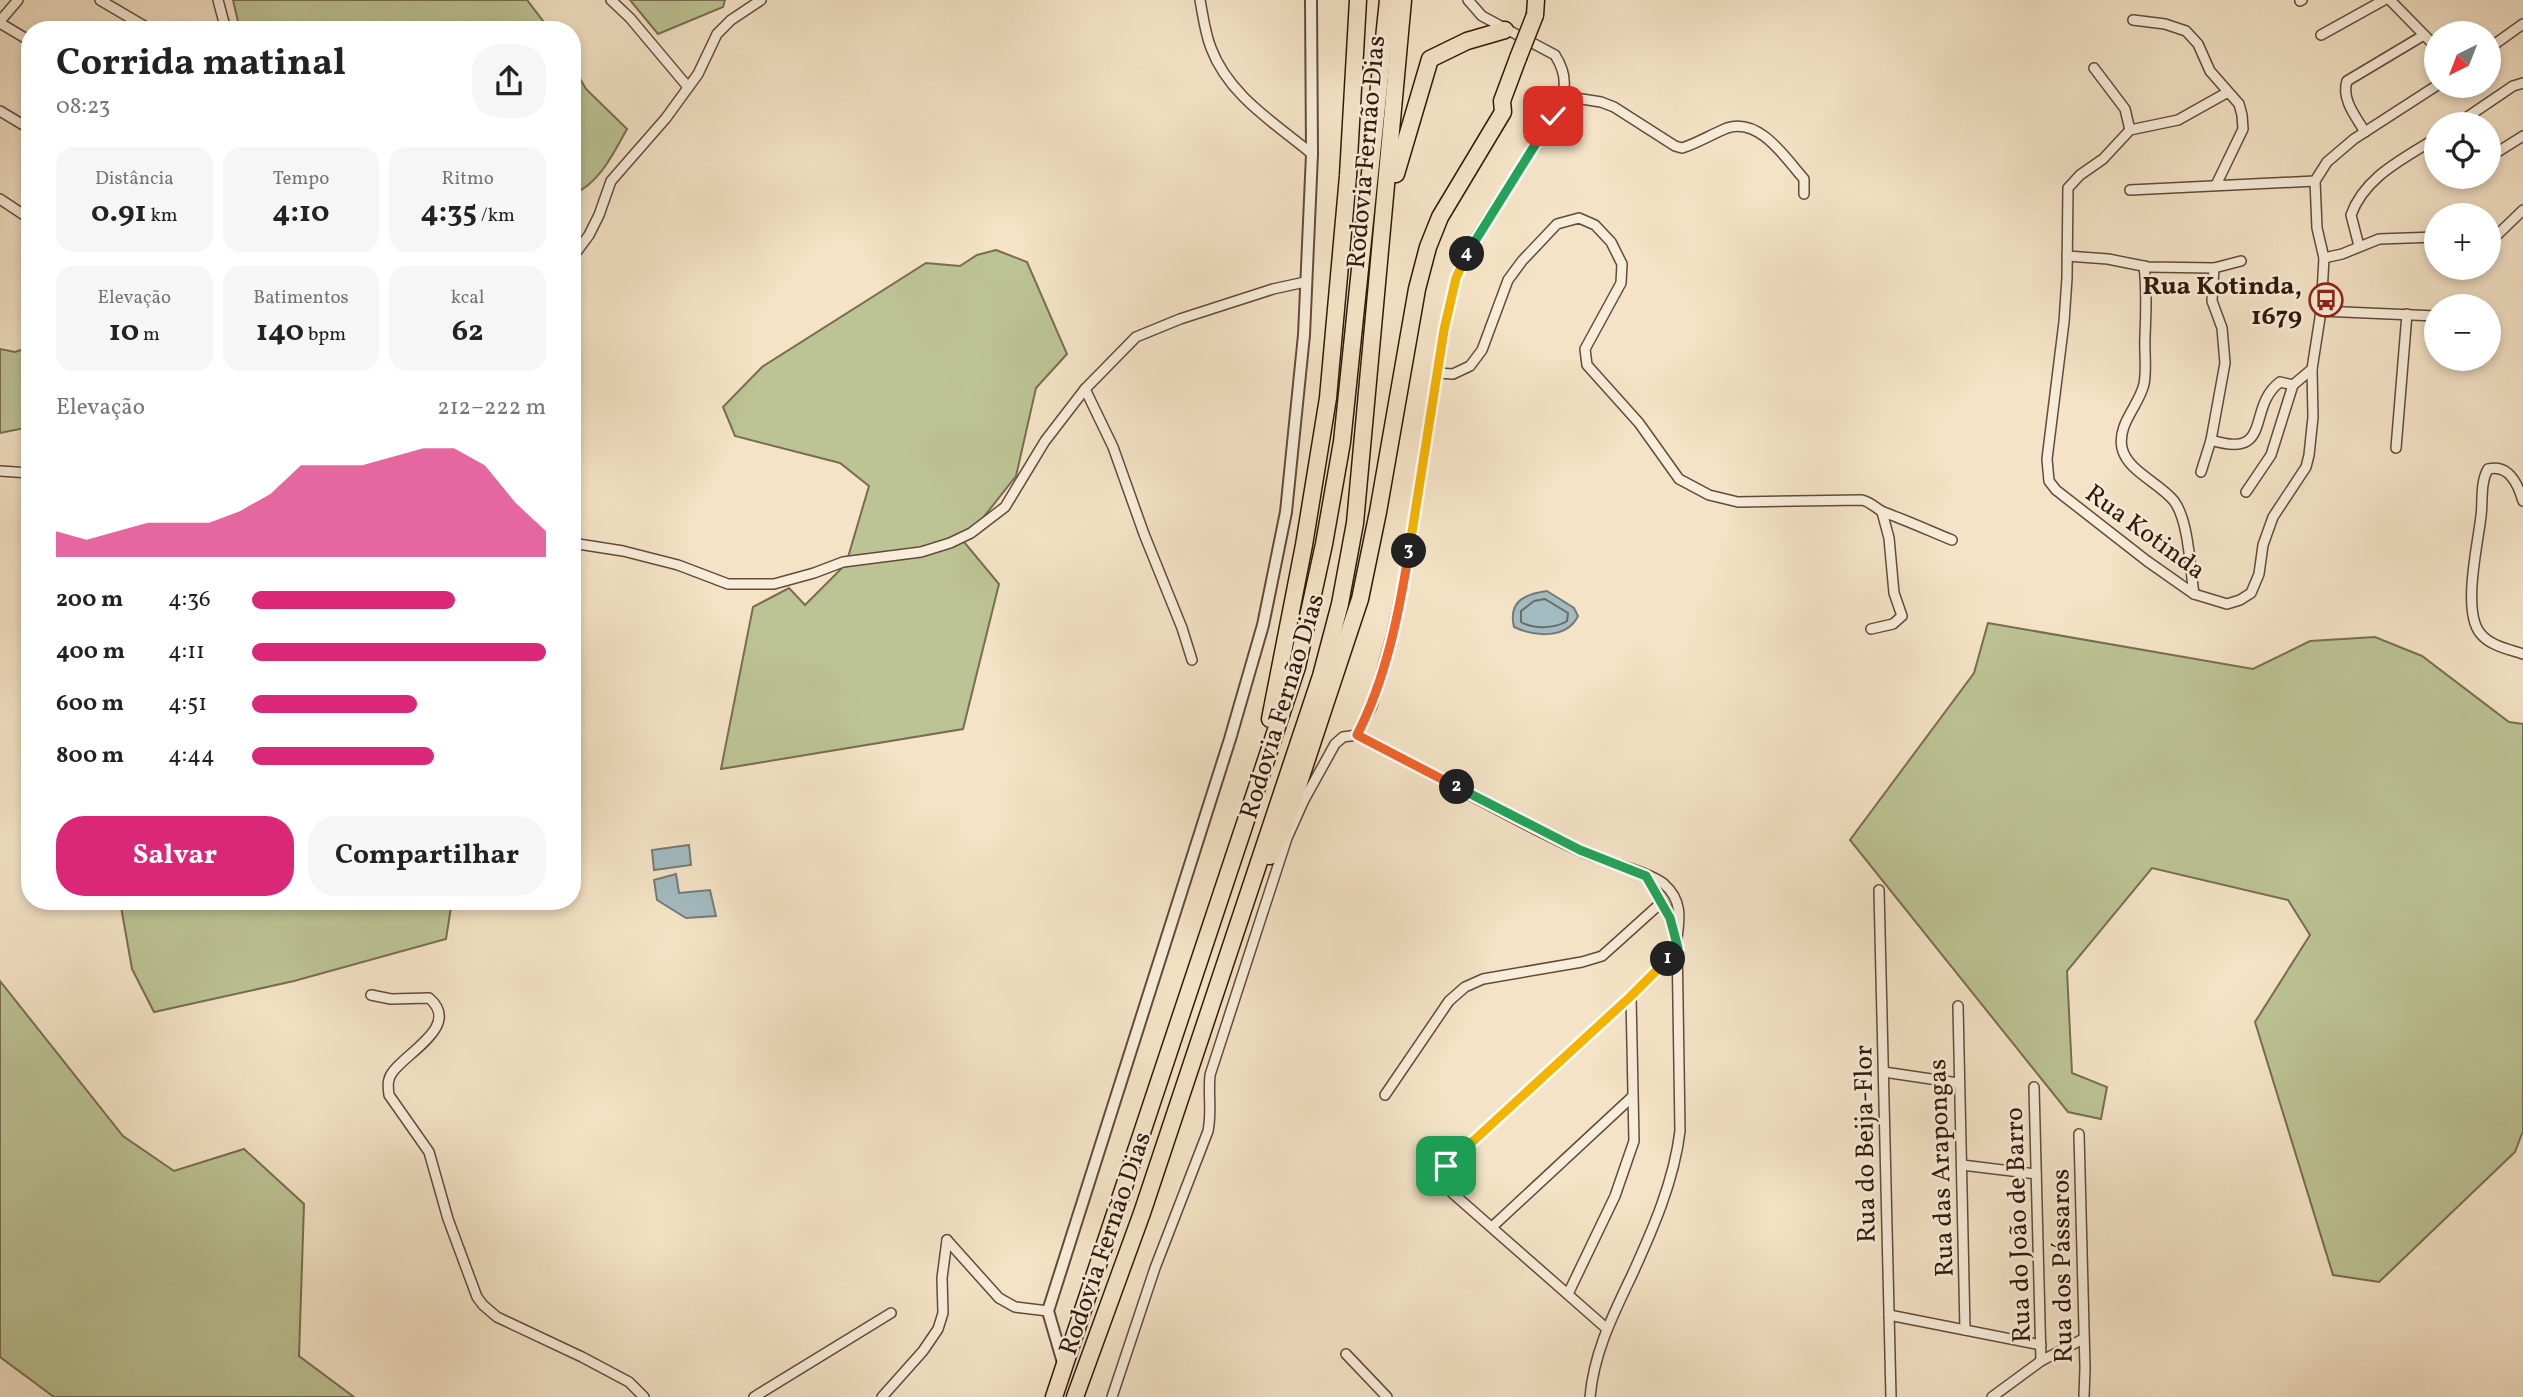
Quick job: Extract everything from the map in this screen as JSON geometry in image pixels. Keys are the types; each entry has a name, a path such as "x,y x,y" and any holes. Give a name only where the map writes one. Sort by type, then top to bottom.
{"highway":[{"path":"1346,0 1356,38"},
{"path":"1255,793 1304,545 1328,398 1348,176 1358,0"},
{"name":"Rodovia Fernão Dias","path":"1054,1397 1297,667 1324,544 1342,442 1388,0"},
{"name":"Rodovia Fernão Dias","path":"1075,1397 1142,1213 1321,676 1344,581 1355,523 1404,0"},
{"path":"1242,912 1284,828 1360,599 1417,289 1428,247 1440,217 1503,112 1502,101 1536,8"},
{"path":"1384,213 1430,59 1467,41 1505,30"},
{"path":"1332,686 1344,581"}],"street":[{"path":"18,0 0,22 21,35"},
{"path":"100,0 135,21"},
{"path":"218,0 224,21"},
{"path":"611,0 630,18 688,87"},
{"path":"581,246 599,215 611,181 666,118 698,74 717,34 730,20 761,0"},
{"path":"1200,0 1210,48 1233,88 1312,154"},
{"path":"1064,1369 1048,1311 1230,739 1263,625 1286,512 1304,335 1312,154 1311,0"},
{"path":"1357,735 1372,706 1405,575 1437,373 1456,278 1477,236 1563,96 1564,76 1555,55 1482,16 1468,0"},
{"path":"2321,35 2384,0"},
{"path":"2365,132 2348,103 2345,88 2347,81 2424,35 2390,0"},
{"path":"2133,20 2165,24 2186,31 2198,44 2210,71 2239,104 2243,130 2216,185"},
{"path":"2501,40 2523,24"},
{"path":"2094,68 2126,109 2130,130 2178,120 2228,92"},
{"path":"2475,112 2513,86 2523,83"},
{"path":"2130,190 2315,181 2327,162 2365,132 2424,94"},
{"path":"1563,96 1601,102 1614,107 1682,148 1731,127 1756,131 1768,139 1804,179 1804,194"},
{"path":"0,111 21,124"},
{"name":"Rua Kotinda","path":"2130,130 2103,159 2080,175 2068,188 2067,256 2060,363 2047,447 2049,481 2056,490 2126,545 2194,594 2217,602 2234,603 2255,588 2263,545 2273,517 2308,462 2313,416 2312,369 2321,311 2324,258 2317,228 2315,181"},
{"path":"2501,150 2523,136"},
{"path":"2359,246 2351,215 2364,190 2379,174 2424,146"},
{"path":"0,199 21,213"},
{"path":"2501,230 2523,210"},
{"path":"1437,373 1454,374 1470,366 1482,350 1508,280 1557,224 1579,218 1595,225 1603,233 1611,242 1622,264 1621,283 1586,349 1587,365 1639,423 1679,480 1709,495 1738,502 1862,500 1873,503 1882,512 1952,540"},
{"path":"2324,258 2386,238 2424,237"},
{"path":"2067,256 2179,269 2214,268 2241,261"},
{"path":"2144,266 2147,289 2146,370 2139,399 2126,420 2122,448 2132,466 2159,486 2180,511 2194,594"},
{"path":"2201,472 2211,440 2225,363 2222,328 2212,301 2214,268"},
{"path":"581,545 622,551 678,565 728,584 774,584 843,562 921,552 971,533 1005,506 1045,441 1085,388 1125,348 1147,331 1273,289 1305,282"},
{"path":"2321,311 2424,315"},
{"path":"2396,448 2407,314"},
{"path":"2246,492 2271,455 2293,385 2312,369"},
{"path":"2211,440 2227,445 2244,444 2251,439 2270,392 2280,382 2293,385"},
{"path":"1085,388 1113,447 1192,660"},
{"path":"2523,501 2519,486 2508,473 2501,468 2488,469 2483,482 2482,516 2473,563 2475,625 2491,643 2523,654"},
{"path":"0,471 21,472"},
{"path":"1871,629 1893,624 1902,616 1894,593 1889,538 1882,512"},
{"path":"1112,1397 1155,1268 1208,1131 1212,1114 1208,1096 1209,1075 1287,838 1309,790 1335,744 1343,737 1357,735 1580,850 1663,884 1679,906 1681,916 1677,943 1680,1123 1677,1157 1652,1230 1606,1328 1593,1373 1590,1397"},
{"path":"1646,876 1662,902 1677,943"},
{"name":"Rua do Beija-Flor","path":"1879,890 1891,1397"},
{"path":"1385,1095 1449,1001 1465,987 1483,979 1583,962 1602,956 1662,902"},
{"path":"1606,1328 1441,1183 1439,1178 1441,1172 1631,996 1677,943"},
{"path":"371,995 391,999 429,998 439,1012 426,1042 392,1073 388,1083 389,1095 429,1152 448,1219 477,1297 497,1317 629,1382 644,1397"},
{"path":"1568,1294 1615,1196 1635,1131 1631,996"},
{"name":"Rua das Arapongas","path":"1958,1006 1965,1330"},
{"path":"1884,1072 1958,1083"},
{"name":"Rua do João de Barro","path":"2034,1087 2041,1361"},
{"path":"1492,1227 1632,1097"},
{"name":"Rua dos Pássaros","path":"2079,1134 2084,1397"},
{"path":"1962,1165 2036,1174"},
{"path":"882,1397 923,1351 938,1329 943,1312 942,1278 947,1240 999,1298 1015,1307 1048,1311"},
{"path":"754,1397 891,1314"},
{"path":"1889,1315 2041,1345"},
{"path":"1992,1397 2041,1361 2083,1339"},
{"path":"1346,1354 1387,1397"}],"green space":[{"path":"233,0 527,0 543,21 238,21"},
{"path":"630,0 725,0 723,7 658,34"},
{"path":"581,80 586,89 627,129 611,158 582,190"},
{"path":"996,250 1027,262 1067,354 1036,388 1016,476 964,542 999,584 963,729 721,769 753,607 789,588 805,605 846,564 869,486 840,463 735,436 723,407 762,367 926,263 960,266 977,255"},
{"path":"0,349 15,352 21,350 21,429 0,433"},
{"path":"1988,623 2253,669 2310,641 2375,637 2422,656 2509,722 2523,724 2523,1131 2515,1152 2379,1282 2333,1275 2255,1022 2310,935 2288,900 2152,868 2067,971 2072,1073 2107,1087 2101,1119 2068,1112 1850,840 1974,673"},
{"path":"122,910 451,910 446,939 294,981 154,1012 132,969"},
{"path":"0,981 123,1136 174,1171 244,1149 304,1204 299,1356 354,1397 54,1397 0,1357"}],"water":[{"path":"1547,591 1574,608 1578,616 1573,623 1566,629 1550,634 1531,633 1514,627 1514,611 1520,600"},
{"path":"689,845 691,865 654,870 652,850"},
{"path":"676,874 679,893 710,890 716,916 686,918 657,900 654,880"}],"place":[{"name":"Rua Kotinda, 1679","path":"2326,300"}],"route":[{"path":"1446,1166 1631,996 1678,948 1670,918 1646,876 1602,860 1534,828 1357,735 1372,706 1405,575 1426,434 1456,278 1477,236 1553,116"}]}
